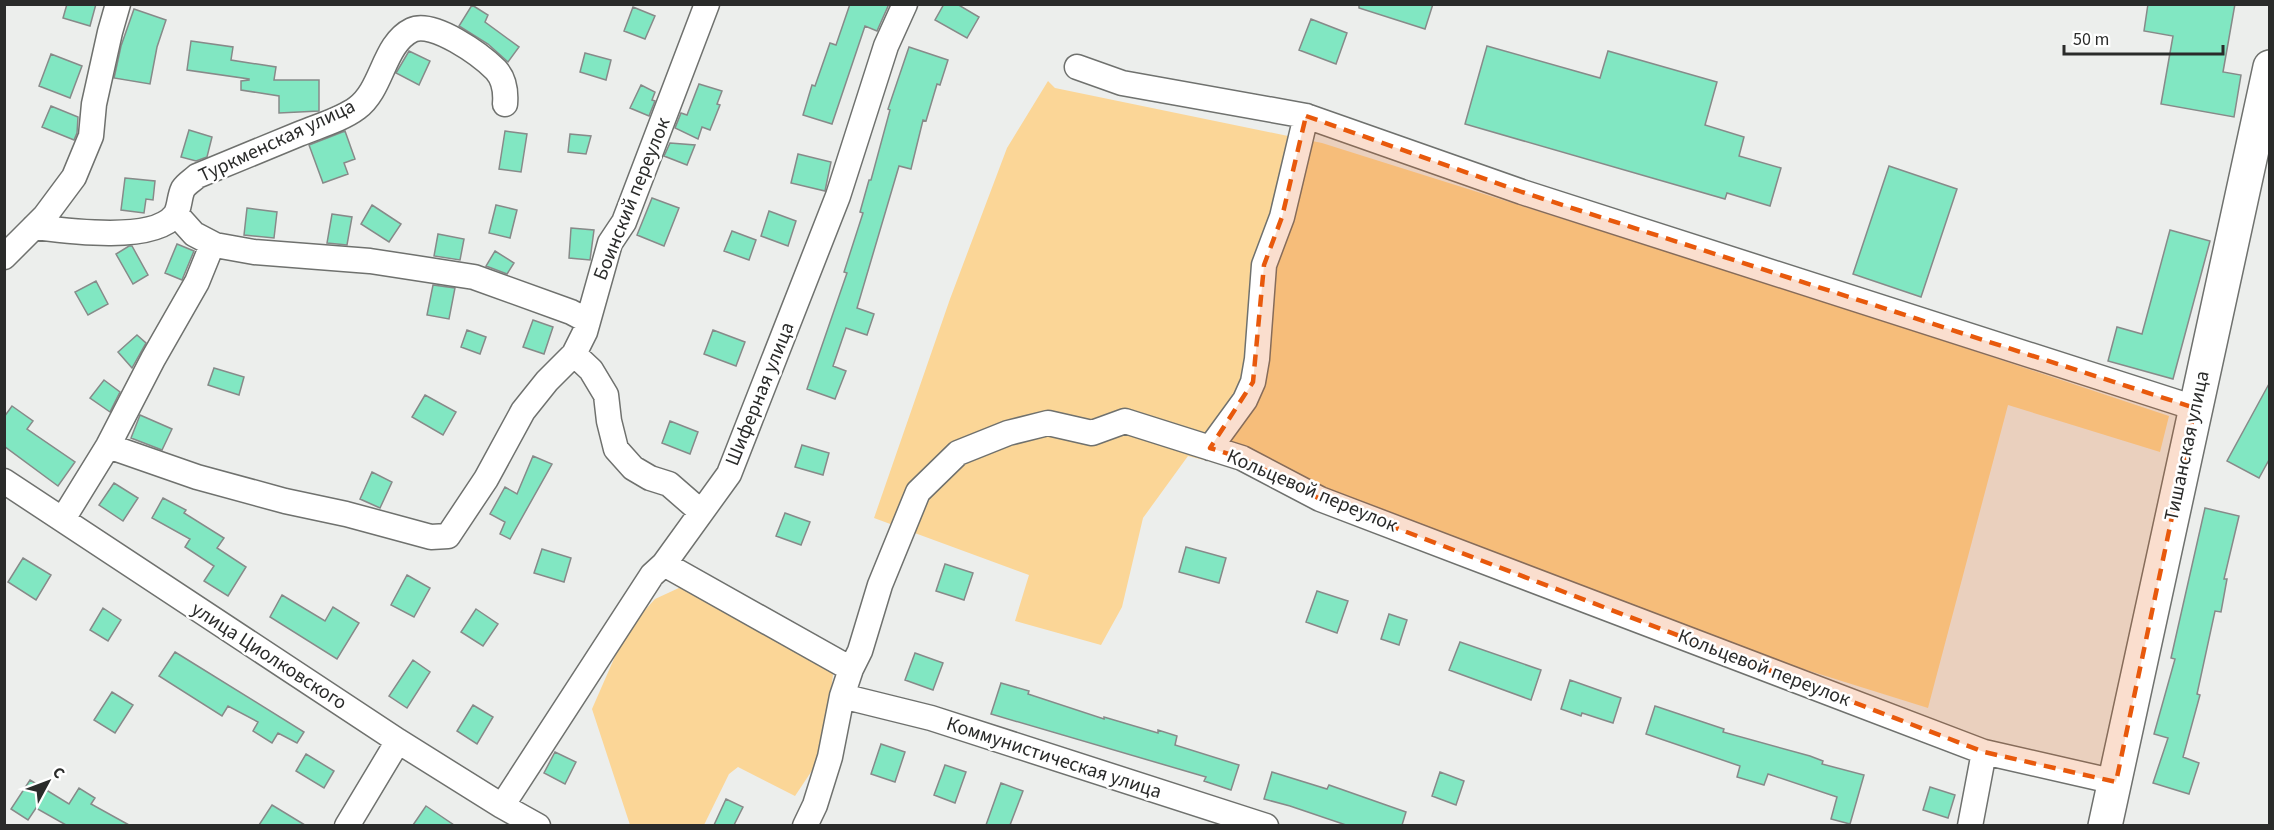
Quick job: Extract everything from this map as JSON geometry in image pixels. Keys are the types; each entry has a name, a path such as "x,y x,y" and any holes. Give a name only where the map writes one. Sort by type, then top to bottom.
{"main road":[{"name":"Тишанская улица","path":"2105,825 2270,68"}],"street":[{"path":"4,257 34,227 70,184 91,136 94,104 118,4"},
{"name":"Шиферная улица","path":"502,806 652,575 664,564 700,511 729,474 838,196 886,46 905,4"},
{"name":"Боинский переулок","path":"108,446 197,477 285,501 378,522 431,537 448,536 486,479 523,411 547,381 574,354 588,321 610,243 624,222 707,5"},
{"name":"Туркменская улица","path":"176,214 184,187 197,176 357,108 367,97 395,47 414,29 427,27 441,32 489,65 503,81 506,94 505,104"},
{"path":"1077,67 1122,83 1306,116 1522,192 2195,408"},
{"path":"1210,448 1245,400 1253,382 1257,359 1264,265 1282,217 1306,116"},
{"path":"34,227 80,233 126,232 163,226 176,214 194,234 215,245 274,254 370,261 474,277 571,312 588,321"},
{"path":"63,519 108,446 153,359 197,282 210,250 215,245"},
{"path":"574,354 591,370 606,395 609,422 616,449 633,468 650,478 669,484 700,511"},
{"name":"Кольцевой переулок","path":"805,825 830,757 842,696 851,669 860,651 880,585 918,492 958,453 1008,433 1048,423 1092,433 1125,421 1242,458 1320,499 1984,752 2115,782"},
{"name":"улица Циолковского","path":"4,480 398,741 502,806 538,825"},
{"path":"664,564 851,669"},
{"name":"Коммунистическая улица","path":"842,696 931,718 1266,825"},
{"path":"347,825 398,741"},
{"path":"1970,825 1984,752"}],"highlighted area":[{"path":"1306,116 1522,192 2195,408 2116,782 1984,752 1320,499 1242,458 1210,448 1253,382 1264,265 1282,217"}],"shaded area":[{"path":"1048,81 1055,88 1322,143 1839,306 2169,416 2160,452 2008,405 1928,708 1784,663 1339,494 1188,456 1143,518 1122,607 1101,645 1015,621 1029,575 874,518 950,299 1007,148"},
{"path":"681,587 834,666 828,717 817,763 795,796 738,767 729,774 704,825 630,825 592,709 634,613 645,610 655,599"}],"building":[{"path":"67,4 96,4 90,26 63,18"},
{"path":"850,4 889,4 877,31 865,26 832,124 803,115 812,85 815,86 830,43 836,45"},
{"path":"944,4 957,4 979,17 967,38 935,20"},
{"path":"1359,4 1433,4 1425,29 1359,8"},
{"path":"2148,4 2235,4 2223,72 2241,75 2234,117 2161,104 2173,36 2144,31"},
{"path":"472,5 488,15 485,22 519,47 508,62 488,44 459,26"},
{"path":"633,7 655,16 645,39 624,31"},
{"path":"134,9 166,20 157,47 150,84 114,78 121,46"},
{"path":"1311,19 1347,33 1336,64 1299,50"},
{"path":"191,41 233,47 231,60 276,67 274,80 319,80 319,111 279,113 279,96 241,90 241,81 249,79 187,70"},
{"path":"1487,46 1600,78 1608,51 1717,82 1705,125 1744,137 1739,156 1781,168 1770,206 1727,193 1725,199 1465,124"},
{"path":"909,47 948,60 940,85 937,84 926,121 923,120 911,169 899,166 857,308 874,314 867,335 846,328 833,366 846,371 835,399 807,389 847,273 844,272 863,213 860,212 869,180 871,180 890,110 888,109"},
{"path":"409,51 430,61 419,85 396,73"},
{"path":"585,53 611,60 606,80 580,72"},
{"path":"51,54 82,66 70,98 39,86"},
{"path":"699,84 722,91 717,104 720,105 710,130 702,127 698,139 675,128 681,113 687,115"},
{"path":"641,85 655,92 652,100 655,101 649,116 630,108"},
{"path":"51,106 78,117 74,140 42,127"},
{"path":"189,130 212,137 207,157 196,161 181,157"},
{"path":"345,131 355,159 344,163 348,174 323,183 309,145"},
{"path":"505,131 527,134 521,172 499,169"},
{"path":"570,134 591,136 586,154 568,152"},
{"path":"670,143 695,145 687,165 664,156"},
{"path":"798,154 831,162 825,191 791,183"},
{"path":"1889,166 1957,189 1921,297 1853,274"},
{"path":"125,178 155,181 153,200 146,199 144,213 121,210"},
{"path":"652,198 679,208 664,246 637,235"},
{"path":"372,205 401,224 389,242 361,224"},
{"path":"496,205 517,210 510,238 489,233"},
{"path":"247,208 277,212 274,238 244,235"},
{"path":"769,211 796,221 788,246 761,236"},
{"path":"332,214 352,217 347,245 327,243"},
{"path":"571,228 594,230 590,260 569,258"},
{"path":"2170,230 2210,241 2173,379 2108,361 2117,327 2142,334"},
{"path":"732,231 756,240 749,260 724,251"},
{"path":"438,234 464,239 460,260 434,256"},
{"path":"177,244 194,251 182,280 165,273"},
{"path":"132,246 148,275 133,284 116,254"},
{"path":"495,251 514,263 507,274 486,266"},
{"path":"96,281 108,304 88,315 75,292"},
{"path":"433,285 455,288 449,319 427,315"},
{"path":"533,320 553,327 544,354 523,347"},
{"path":"467,330 486,337 480,354 461,347"},
{"path":"713,330 745,342 736,366 704,354"},
{"path":"137,335 146,343 132,368 118,352"},
{"path":"214,368 244,377 239,395 208,385"},
{"path":"104,380 120,392 110,412 90,398"},
{"path":"2270,382 2270,458 2259,478 2227,461"},
{"path":"425,395 456,412 443,435 412,417"},
{"path":"12,406 33,421 27,429 75,462 58,486 4,446 4,417"},
{"path":"140,415 172,429 162,450 131,438"},
{"path":"670,421 698,432 690,454 662,443"},
{"path":"802,445 829,453 823,475 795,467"},
{"path":"533,456 552,464 510,539 500,534 505,522 490,514 505,487 517,494"},
{"path":"372,472 392,482 380,508 360,499"},
{"path":"114,483 138,498 123,521 99,505"},
{"path":"163,498 186,510 184,513 224,538 217,548 246,567 228,596 204,581 214,566 185,547 190,539 152,518"},
{"path":"2205,508 2239,516 2224,579 2227,579 2221,612 2215,611 2197,694 2200,695 2183,757 2199,763 2189,794 2153,783 2168,738 2154,734 2175,659 2171,658"},
{"path":"785,513 810,522 801,545 776,536"},
{"path":"1186,547 1226,558 1219,583 1179,572"},
{"path":"542,549 571,558 564,582 534,573"},
{"path":"23,558 51,575 36,600 8,582"},
{"path":"945,564 973,573 964,600 936,591"},
{"path":"407,575 430,588 414,617 391,605"},
{"path":"1317,591 1348,601 1337,633 1306,622"},
{"path":"282,595 325,621 333,607 359,623 337,659 270,617"},
{"path":"103,608 121,620 108,641 90,630"},
{"path":"476,609 498,624 483,646 461,632"},
{"path":"1389,614 1407,620 1399,645 1381,639"},
{"path":"1460,642 1541,670 1531,700 1449,670"},
{"path":"175,652 304,732 297,743 278,733 272,743 253,731 258,722 228,706 222,716 159,676"},
{"path":"915,653 943,663 933,690 905,680"},
{"path":"413,660 430,672 407,708 389,696"},
{"path":"1570,680 1621,698 1613,723 1561,709"},
{"path":"1001,683 1104,719 1104,717 1158,733 1158,730 1177,736 1175,745 1239,765 1231,790 1204,781 1206,777 991,714"},
{"path":"112,692 133,705 115,733 94,720"},
{"path":"473,705 493,717 477,744 457,731"},
{"path":"1655,706 1724,729 1723,732 1810,756 1823,761 1822,764 1864,775 1850,824 1831,819 1837,797 1768,774 1764,785 1737,777 1740,766 1646,734"},
{"path":"881,744 905,752 895,782 871,774"},
{"path":"555,752 576,762 565,784 544,773"},
{"path":"306,754 334,771 324,788 296,771"},
{"path":"945,765 966,772 955,803 934,795"},
{"path":"1272,772 1327,789 1329,785 1406,812 1402,825 1346,825 1264,799"},
{"path":"1440,772 1464,781 1456,805 1432,796"},
{"path":"30,780 69,804 79,788 95,798 91,804 129,825 66,825 36,808 28,820 11,809"},
{"path":"1001,783 1023,791 1010,825 986,825"},
{"path":"1930,787 1955,795 1948,818 1923,810"},
{"path":"726,799 743,807 734,825 714,825"},
{"path":"272,805 305,825 259,825"},
{"path":"426,806 454,825 413,825"}]}
